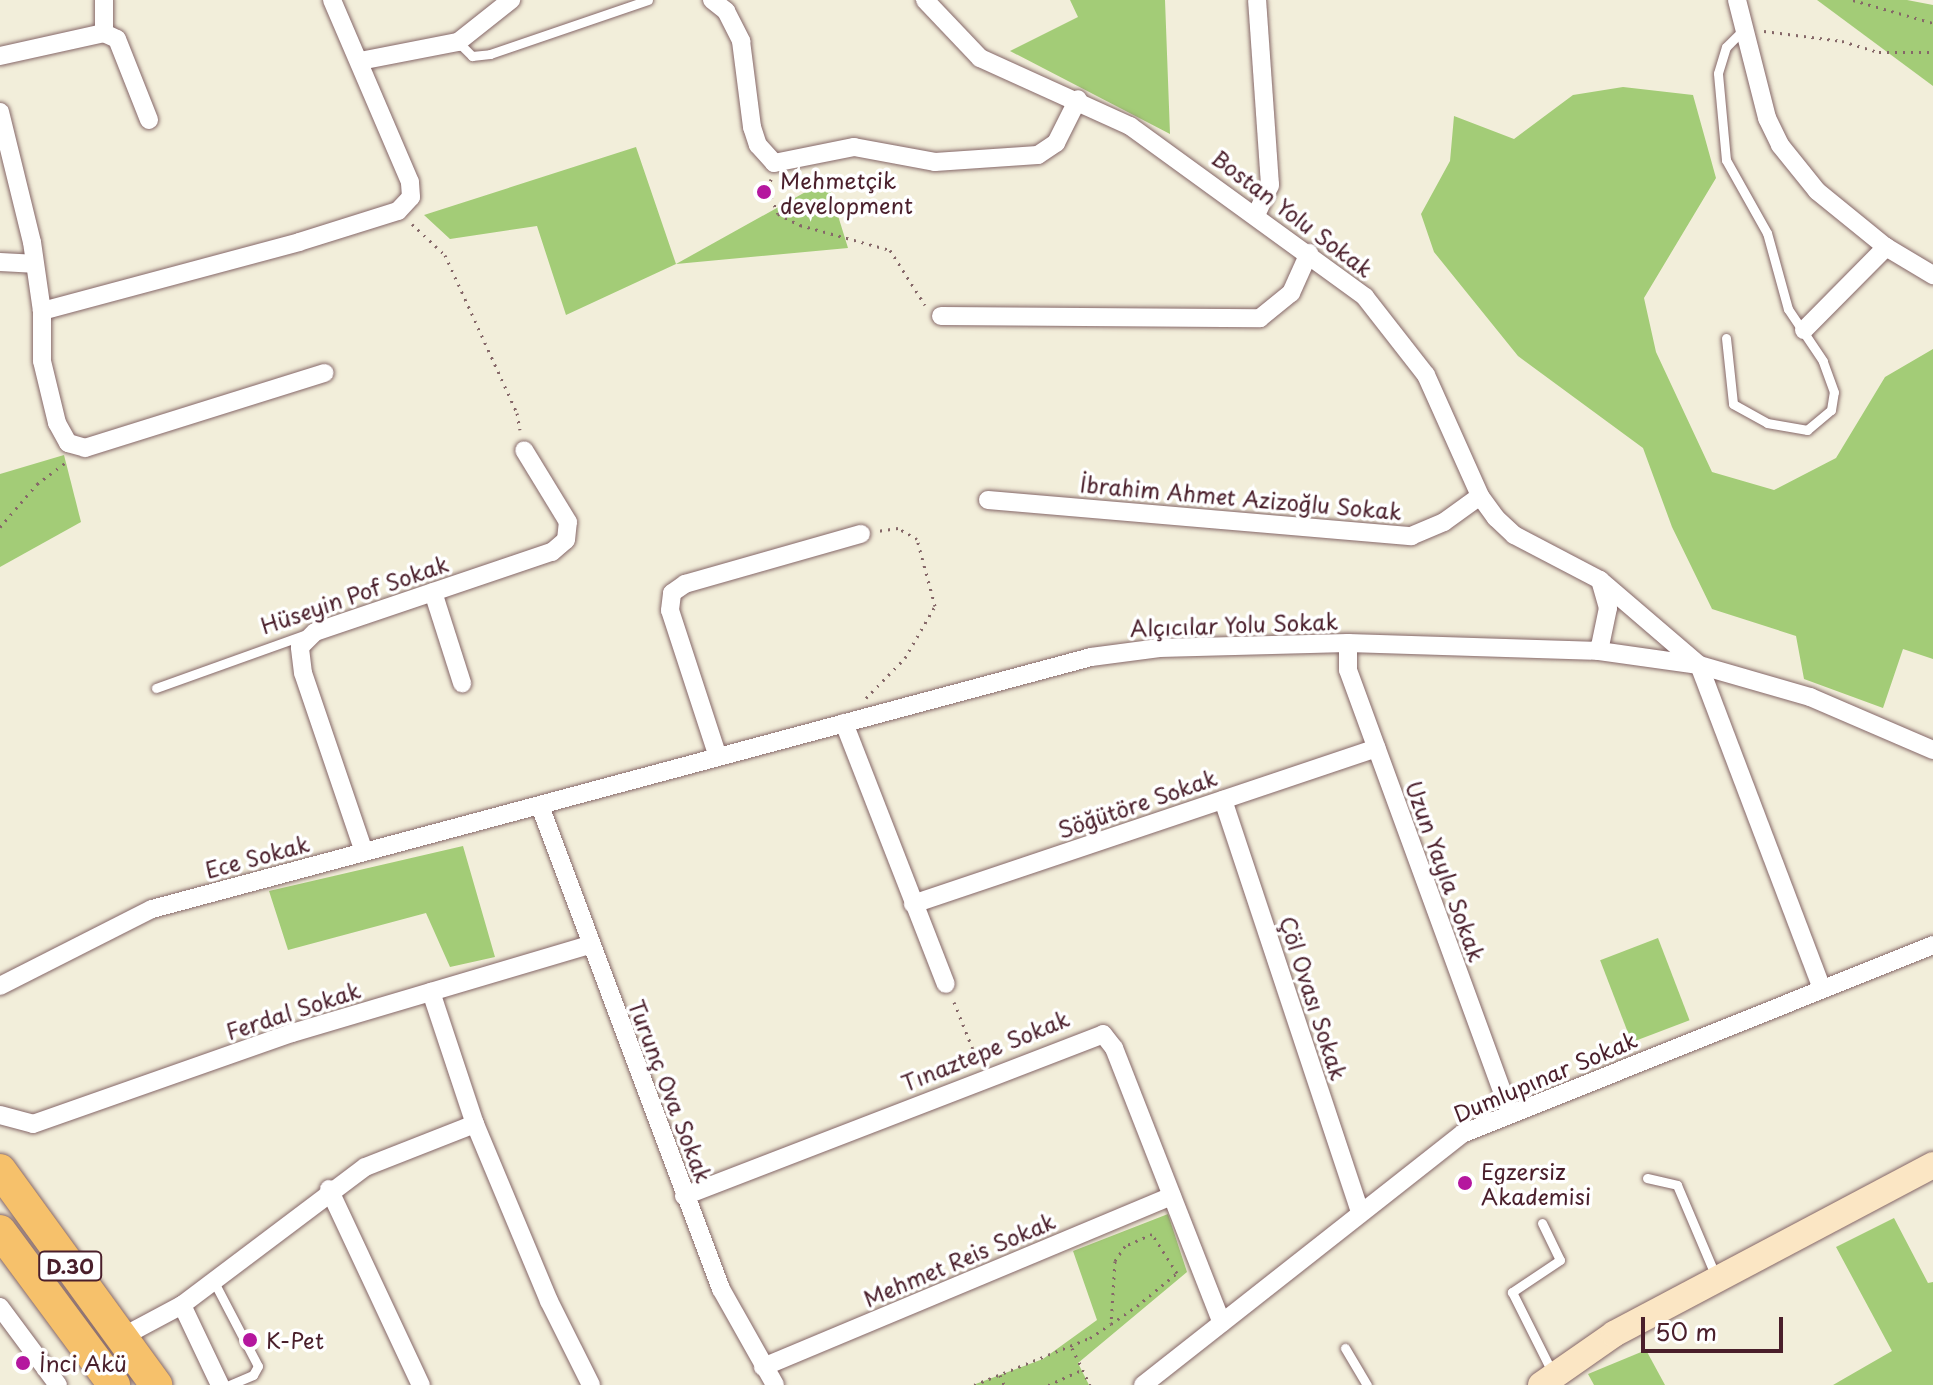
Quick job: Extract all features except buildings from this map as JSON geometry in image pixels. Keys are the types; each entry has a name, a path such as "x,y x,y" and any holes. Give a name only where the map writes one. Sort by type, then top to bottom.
{"highway":[{"name":"D.30","path":"0,1170 156,1385"},
{"name":"D.30","path":"0,1231 114,1385"}],"main road":[{"path":"1548,1380 1614,1334 1933,1165"}],"street":[{"path":"104,0 104,33"},
{"path":"42,311 404,204 410,182 332,0"},
{"path":"360,61 458,42 511,0"},
{"path":"712,0 726,11 741,41 752,127 758,145 774,163 854,147 935,162 1038,155 1056,143 1078,99"},
{"path":"1257,0 1270,185 1257,213"},
{"path":"1737,0 1767,118 1780,145 1817,191 1886,247 1933,275"},
{"name":"Bostan Yolu Sokak","path":"932,3 980,58 1078,99 1130,126 1257,213 1365,297 1426,375 1480,496 1514,535 1600,580 1699,665"},
{"path":"0,56 104,33 117,39 149,120"},
{"path":"0,112 25,205 42,311 42,361 57,423 68,443 85,448 325,373"},
{"path":"1804,330 1886,247"},
{"path":"941,316 1260,318 1291,293 1309,253"},
{"path":"0,262 33,264"},
{"name":"Hüseyin Pof Sokak","path":"315,632 552,552 566,540 568,522 524,450"},
{"name":"İbrahim Ahmet Azizoğlu Sokak","path":"988,500 1411,536 1444,522 1480,496"},
{"path":"717,754 670,610 672,593 685,584 861,534"},
{"path":"1599,651 1608,608 1600,580"},
{"path":"433,592 462,683"},
{"path":"315,632 300,647 303,673 364,852"},
{"name":"Alçıcılar Yolu Sokak","path":"540,806 717,754 1091,657 1159,648 1348,643 1599,651 1699,665 1810,697 1933,750"},
{"name":"Uzun Yayla Sokak","path":"1348,643 1348,670 1510,1112"},
{"path":"1699,665 1822,988"},
{"path":"844,723 946,984"},
{"name":"Söğütöre Sokak","path":"913,904 1376,748"},
{"name":"Çöl Ovası Sokak","path":"1223,800 1360,1212"},
{"name":"Ece Sokak","path":"0,986 152,909 540,806"},
{"name":"Turunç Ova Sokak","path":"540,806 721,1289 775,1385"},
{"name":"Ferdal Sokak","path":"6,1118 33,1124 292,1033 590,945"},
{"name":"Dumlupınar Sokak","path":"1143,1385 1462,1134 1510,1112 1933,945"},
{"path":"431,992 475,1124 549,1301 591,1385"},
{"name":"Tınaztepe Sokak","path":"684,1196 984,1076 1103,1034 1114,1048 1222,1323"},
{"path":"122,1337 182,1305 329,1189 365,1167 475,1124"},
{"path":"329,1189 421,1385"},
{"name":"Mehmet Reis Sokak","path":"763,1367 1172,1196"},
{"path":"182,1305 220,1385"},
{"path":"0,1307 58,1385"}],"lane":[{"path":"458,42 472,56 490,54 648,0"},
{"path":"1726,338 1733,404 1767,423 1807,430 1831,410 1834,392 1804,330 1788,309 1767,233 1726,160 1718,73 1726,47 1744,29"},
{"name":"Hüseyin Pof Sokak","path":"156,688 315,632"},
{"path":"1647,1178 1677,1185 1717,1280"},
{"path":"1542,1223 1560,1260 1512,1292 1548,1380"},
{"path":"213,1280 258,1366 253,1375 229,1385"},
{"path":"1345,1348 1367,1385"}],"path":[{"path":"1853,0 1933,23"},
{"path":"1744,29 1842,41 1879,52 1933,52"},
{"path":"774,163 768,190 778,214 800,225 890,250 919,301 941,316"},
{"path":"404,204 445,255 517,413 524,450"},
{"path":"0,527 37,484 85,448"},
{"path":"844,723 905,658 935,606 930,573 917,539 898,528 861,534"},
{"path":"946,984 984,1076"},
{"path":"974,1385 1072,1348 1111,1324 1177,1273 1152,1234 1125,1246 1115,1261 1111,1324"},
{"path":"1072,1348 1090,1385"},
{"path":"1048,1385 1082,1370"},
{"path":"1000,1375 1004,1385"}],"green space":[{"path":"1070,0 1165,0 1170,134 1010,51 1078,17"},
{"path":"1817,0 1907,0 1933,5 1933,86"},
{"path":"1623,87 1693,95 1716,178 1644,298 1656,352 1712,472 1774,490 1836,458 1885,377 1933,349 1933,659 1903,649 1883,708 1804,679 1796,636 1712,609 1672,527 1643,448 1518,356 1434,252 1421,214 1450,161 1454,116 1514,139 1573,95"},
{"path":"636,147 676,264 566,315 537,226 450,239 424,215"},
{"path":"827,180 848,248 676,264"},
{"path":"64,455 81,522 0,567 0,474"},
{"path":"463,846 495,957 450,967 426,913 288,950 269,891"},
{"path":"1658,938 1690,1020 1632,1042 1600,960"},
{"path":"1168,1214 1187,1272 1078,1363 1089,1385 973,1385 1043,1359 1097,1320 1073,1251"},
{"path":"1894,1218 1928,1283 1933,1282 1933,1385 1833,1385 1892,1351 1836,1247"},
{"path":"1646,1350 1665,1385 1594,1385 1588,1374"}],"place":[{"name":"Mehmetçik development","path":"764,192"},
{"name":"Egzersiz Akademisi","path":"1465,1183"},
{"name":"K-Pet","path":"250,1340"},
{"name":"İnci Akü","path":"23,1363"}]}
